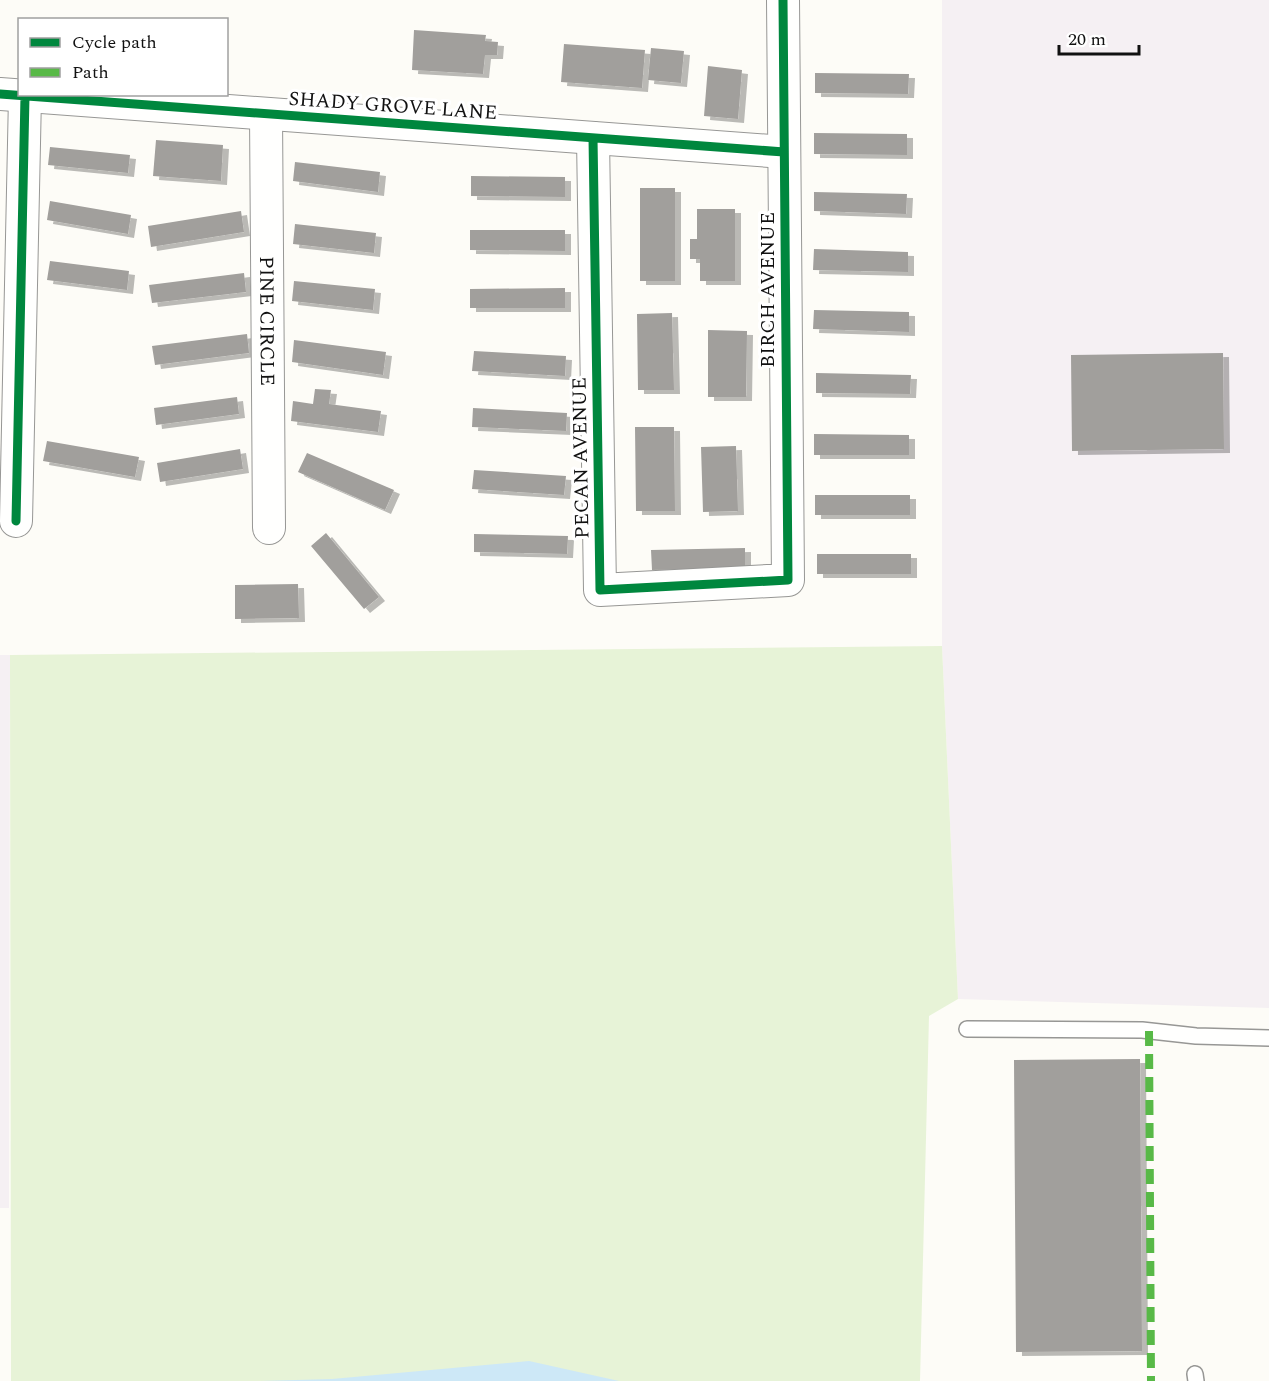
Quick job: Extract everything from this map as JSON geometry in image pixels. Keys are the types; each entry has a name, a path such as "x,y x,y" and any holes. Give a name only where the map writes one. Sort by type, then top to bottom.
{"street":[{"name":"BIRCH AVENUE","path":"783,0 788,580"},
{"path":"12,95 16,521"},
{"name":"SHADY GROVE LANE","path":"25,96 784,152"},
{"name":"PINE CIRCLE","path":"266,114 269,528"},
{"name":"PECAN AVENUE","path":"593,138 600,590 788,580"}],"lane":[{"path":"967,1029 1143,1030 1196,1036 1269,1038"}],"shaded area":[{"path":"942,0 1269,0 1269,1008 958,999 942,646"},
{"path":"0,655 10,655 9,1208 0,1208"}],"green space":[{"path":"942,646 958,999 929,1016 920,1381 11,1381 10,655"}],"water":[{"path":"529,1361 619,1381 260,1381 332,1379"}],"building":[{"path":"414,30 486,35 485,41 498,42 497,55 485,55 483,74 412,70"},
{"path":"564,44 645,50 642,88 561,82"},
{"path":"651,48 684,51 681,83 648,80"},
{"path":"708,66 742,70 738,119 704,116"},
{"path":"815,73 909,74 908,94 815,93"},
{"path":"814,133 907,134 907,155 814,154"},
{"path":"156,140 223,145 221,181 153,176"},
{"path":"50,147 130,155 128,173 48,165"},
{"path":"295,162 380,172 378,192 293,181"},
{"path":"471,176 565,177 565,197 471,196"},
{"path":"640,188 675,188 675,281 640,281"},
{"path":"814,192 907,194 906,214 814,211"},
{"path":"50,201 131,215 128,234 47,220"},
{"path":"697,209 735,209 735,281 700,281 700,259 690,259 690,239 697,239"},
{"path":"241,211 244,232 151,247 148,226"},
{"path":"295,224 376,233 374,253 293,244"},
{"path":"470,230 565,230 565,251 470,250"},
{"path":"814,249 908,252 908,272 813,270"},
{"path":"50,261 129,271 127,290 47,280"},
{"path":"244,273 246,292 152,303 149,285"},
{"path":"294,281 375,289 373,310 292,301"},
{"path":"565,288 565,308 470,308 470,289"},
{"path":"814,310 909,312 909,332 813,329"},
{"path":"672,313 674,390 638,390 637,314"},
{"path":"708,330 747,331 746,397 708,397"},
{"path":"247,334 249,353 155,365 152,346"},
{"path":"294,340 386,352 383,375 292,362"},
{"path":"474,351 566,356 565,376 472,371"},
{"path":"1223,353 1224,449 1072,451 1071,355"},
{"path":"816,373 911,375 910,394 816,393"},
{"path":"315,389 331,390 329,404 381,411 378,432 291,421 293,401 313,404"},
{"path":"237,397 239,414 156,425 154,408"},
{"path":"473,408 567,413 566,431 472,427"},
{"path":"635,427 674,427 675,511 636,511"},
{"path":"814,434 909,435 909,455 814,455"},
{"path":"47,441 139,457 135,477 43,461"},
{"path":"736,446 738,511 703,512 701,447"},
{"path":"240,449 243,469 160,482 157,463"},
{"path":"307,453 394,490 385,510 298,472"},
{"path":"474,470 566,476 564,495 472,489"},
{"path":"815,495 910,495 910,515 815,515"},
{"path":"326,533 379,597 364,609 311,546"},
{"path":"474,534 568,536 567,554 474,552"},
{"path":"745,548 745,568 652,570 651,550"},
{"path":"817,554 911,554 911,574 817,574"},
{"path":"298,584 299,618 235,619 235,585"},
{"path":"1140,1059 1142,1351 1016,1352 1014,1060"}],"marked path":[{"path":"1149,1031 1151,1381"}],"cycle path":[{"path":"593,138 600,590 788,580 783,0"},
{"path":"0,94 18,95"},
{"path":"16,521 25,96"},
{"path":"27,96 784,152"}]}
